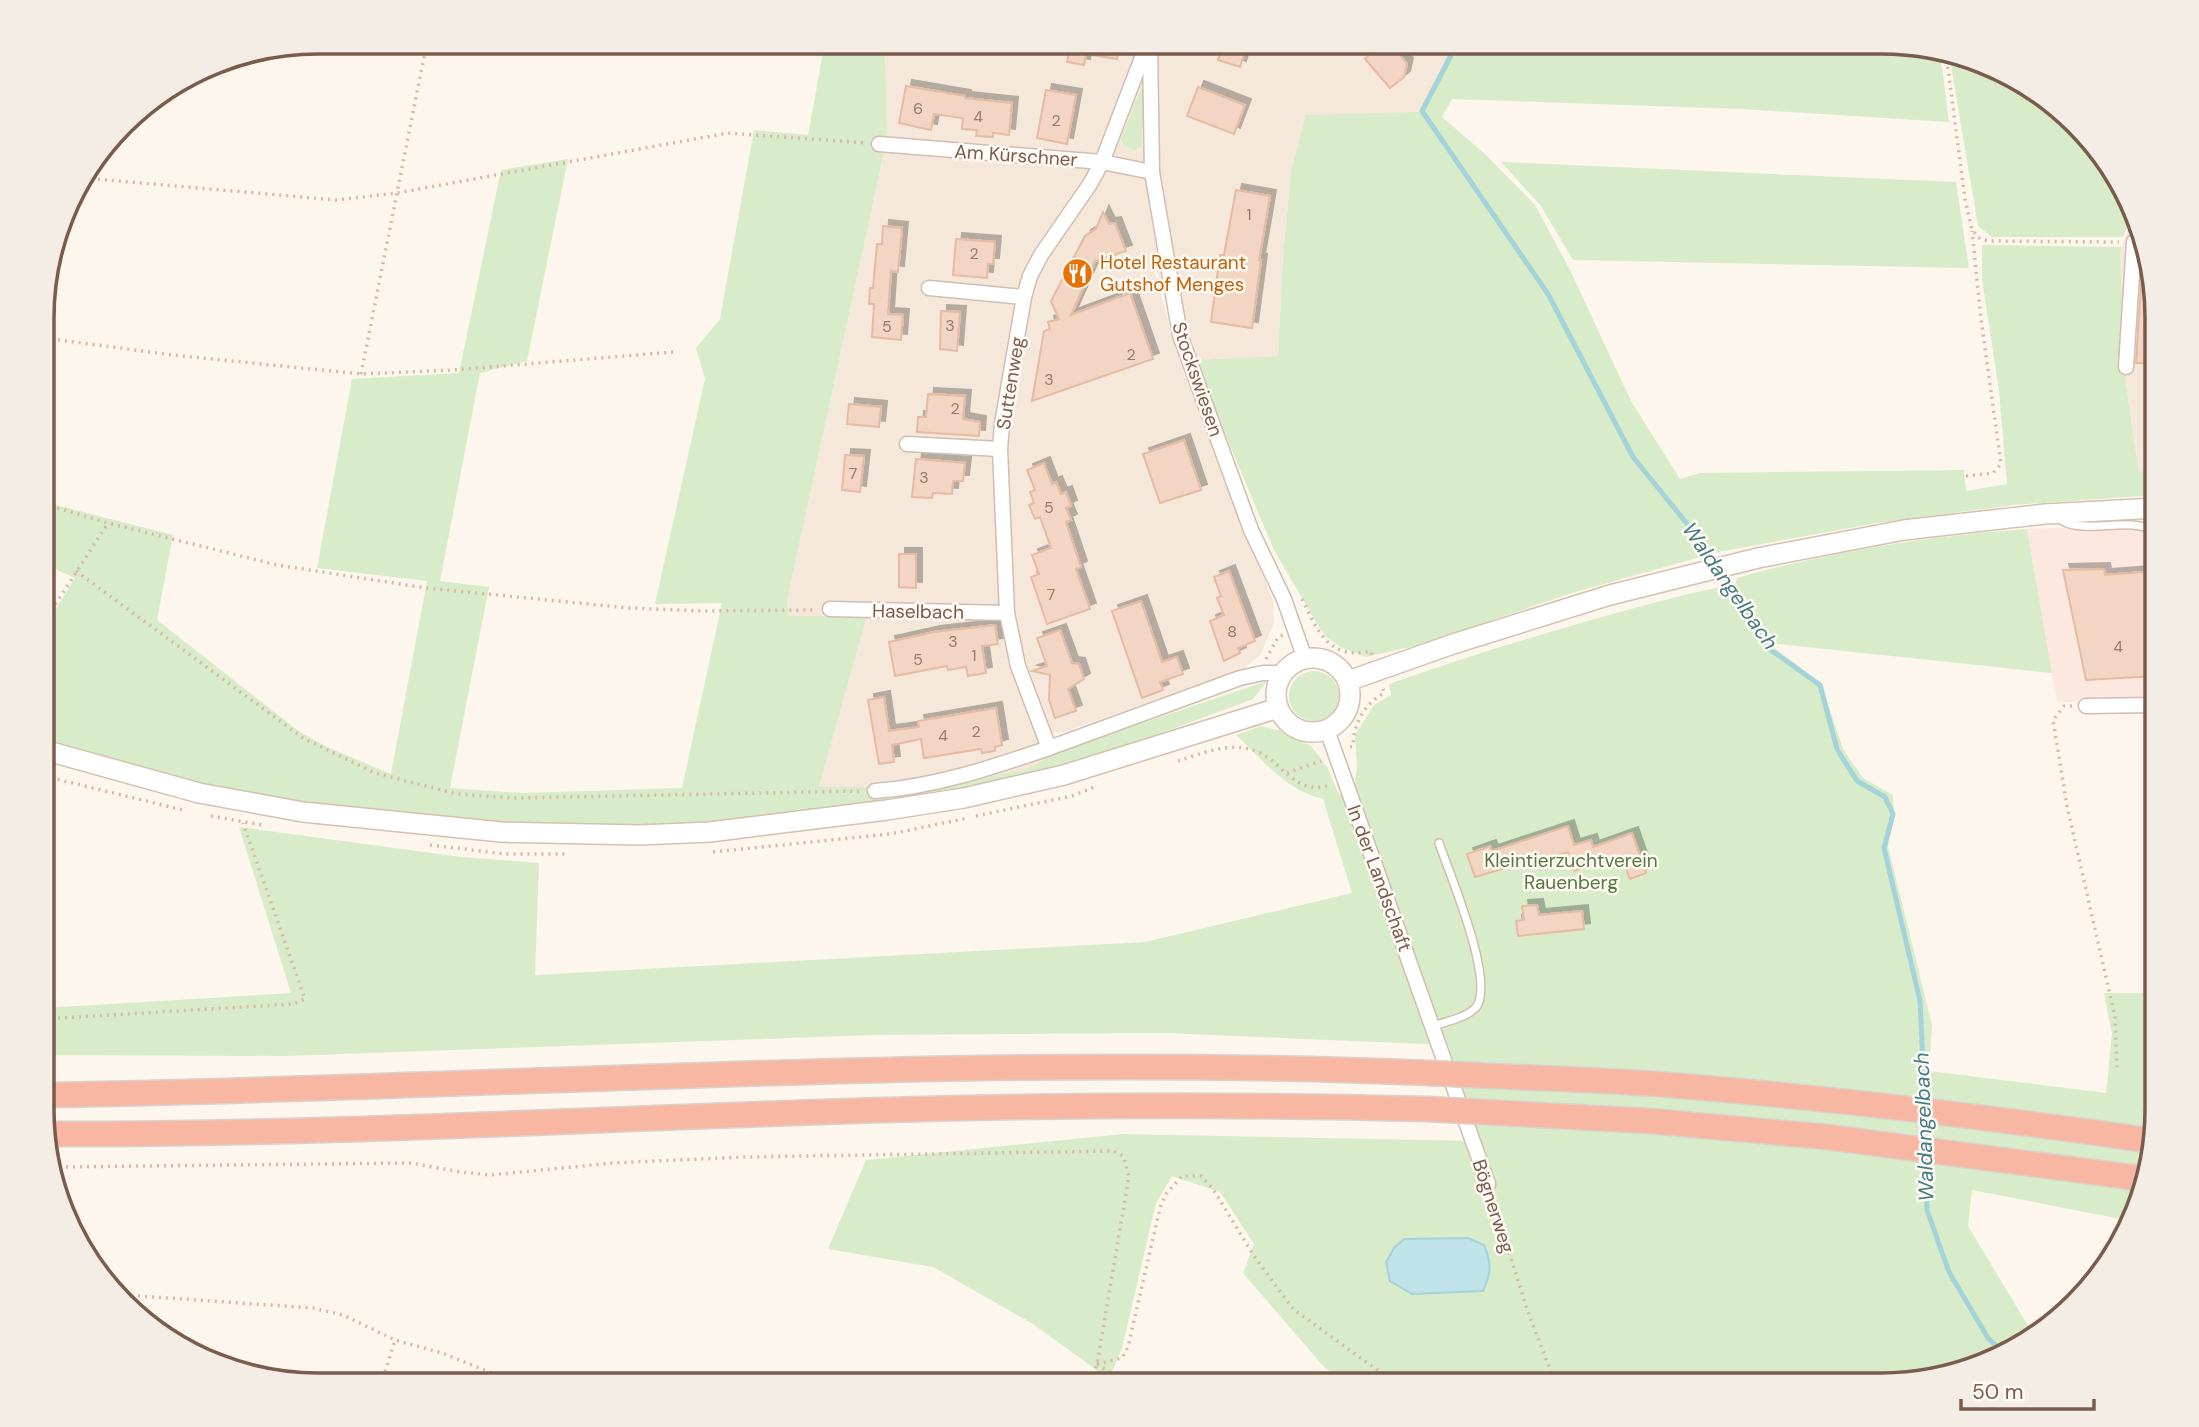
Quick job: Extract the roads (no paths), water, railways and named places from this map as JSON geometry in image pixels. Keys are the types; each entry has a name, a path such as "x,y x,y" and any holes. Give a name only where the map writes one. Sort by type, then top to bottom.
{"highway":[{"path":"54,1095 852,1070 1111,1065 1271,1067 1655,1084 1968,1115 2142,1139"},
{"path":"56,1134 298,1131 1005,1107 1240,1106 1427,1109 1650,1121 1827,1137 2136,1178"}],"street":[{"name":"Suttenweg","path":"1049,748 1018,666 1007,613 1000,449 1002,424 1030,276 1102,162 1144,54"},
{"name":"Stockswiesen","path":"1149,54 1152,172 1180,335 1251,530 1284,599 1305,659"},
{"name":"Am Kürschner","path":"879,144 1102,162 1152,172"},
{"path":"2126,367 2136,251"},
{"path":"929,288 1024,297"},
{"path":"907,444 1000,449"},
{"path":"1348,681 1453,644 1665,580 1758,558 1904,530 2045,514 2145,509"},
{"name":"Haselbach","path":"830,610 1007,613"},
{"path":"1315,658 1335,665 1348,681 1351,694 1349,707 1343,718 1327,730 1309,733 1297,729 1286,721 1278,708 1277,685 1283,673 1296,662 1305,659 1315,658"},
{"path":"876,791 899,789 986,769 1240,678 1263,673 1283,673"},
{"path":"2086,706 2145,705"},
{"path":"54,753 199,793 303,813 502,832 615,836 710,832 964,798 1064,775 1278,708"},
{"name":"In der Landschaft","path":"1327,730 1433,1027"},
{"name":"Bögnerweg","path":"1433,1027 1488,1184"}],"lane":[{"path":"2045,514 2074,525 2145,526"},
{"path":"1433,1027 1476,1007 1480,994 1478,959 1440,843"}],"water":[{"path":"1468,1238 1484,1245 1488,1257 1489,1274 1483,1291 1412,1294 1390,1281 1386,1262 1394,1248 1404,1239"}],"waterway":[{"name":"Waldangelbach","path":"1452,54 1422,111 1548,294 1633,457 1701,541 1716,565"},
{"name":"Waldangelbach","path":"1721,573 1768,648 1820,685 1837,749 1857,781 1885,797 1893,814 1884,848 1920,1001 1925,1105"},
{"name":"Waldangelbach","path":"1925,1118 1926,1143"},
{"name":"Waldangelbach","path":"1926,1156 1927,1210 1949,1272 1988,1338 1997,1346"}],"place":[{"name":"Hotel Restaurant Gutshof Menges","path":"1077,273"}],"park label":[{"name":"Kleintierzuchtverein Rauenberg","path":"1571,871"}]}
